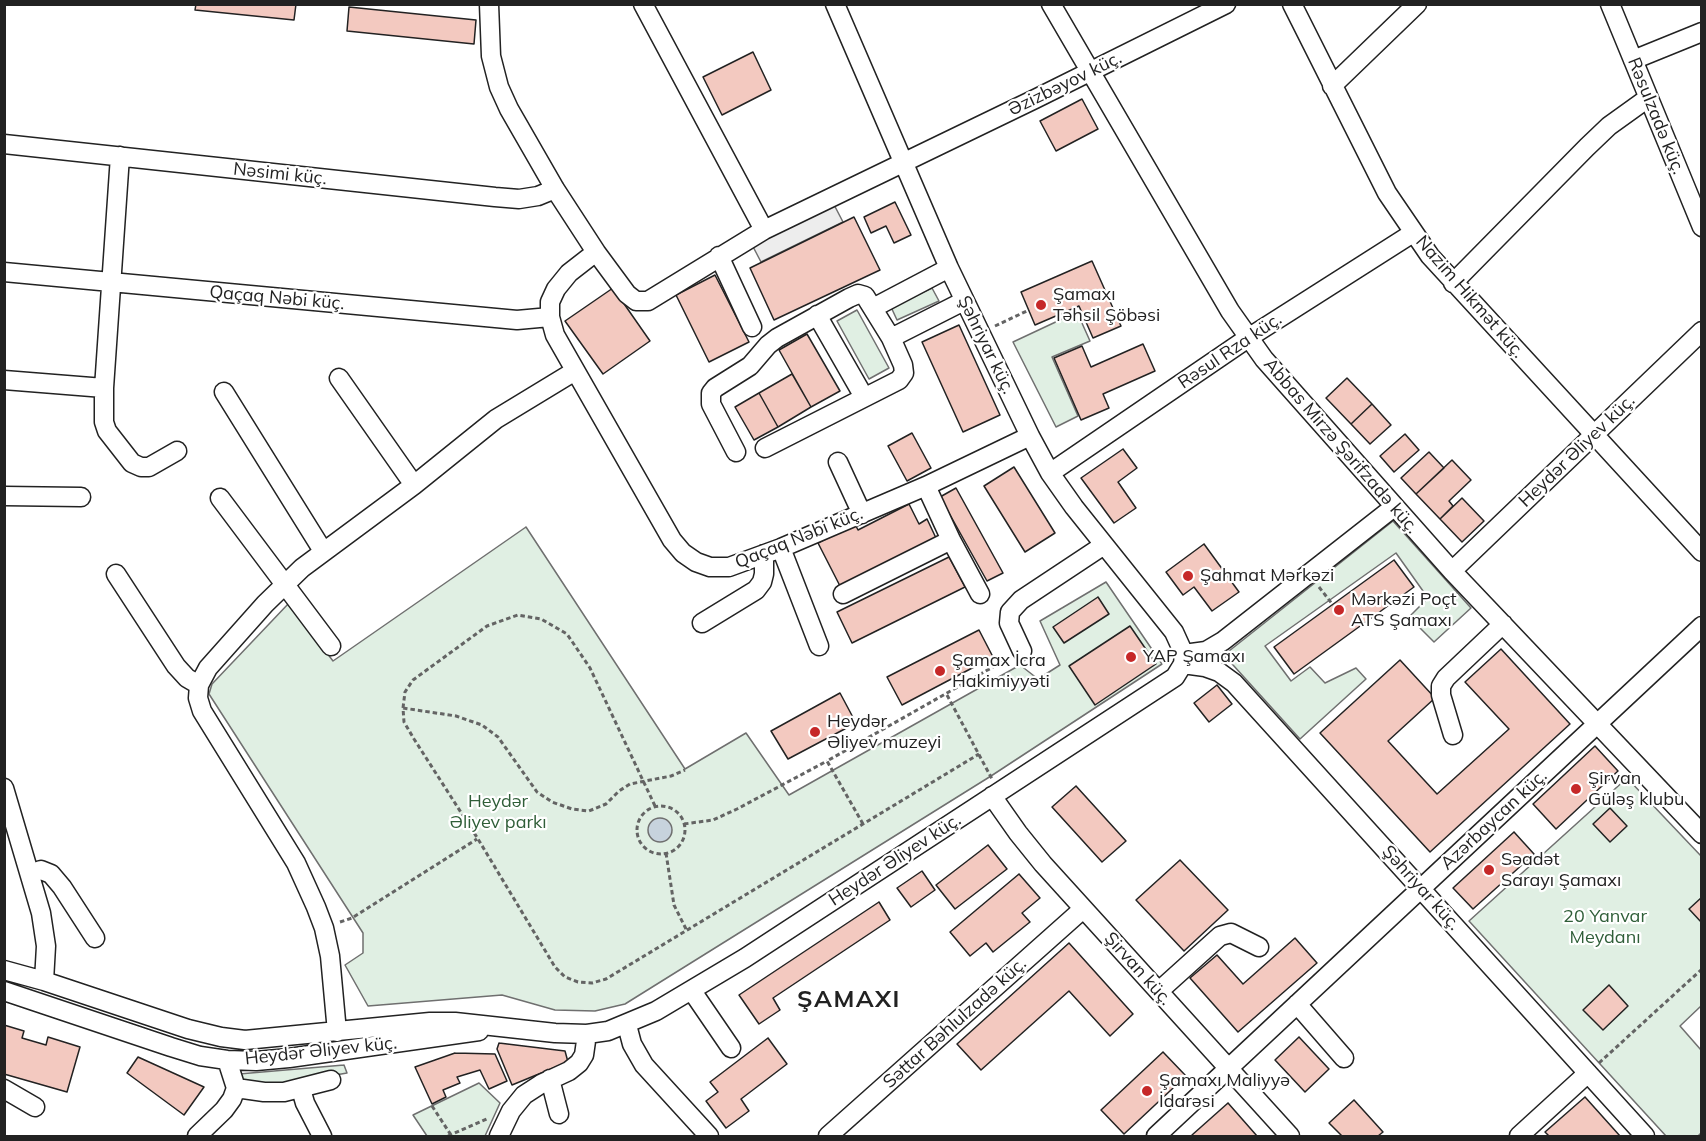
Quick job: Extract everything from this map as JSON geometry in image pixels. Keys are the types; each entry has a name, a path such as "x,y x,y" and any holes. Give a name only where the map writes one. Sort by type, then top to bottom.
{"street":[{"path":"489,4 491,56 499,87 509,109 555,189 596,252 569,273 556,290 550,302 550,317"},
{"path":"643,4 764,230"},
{"name":"Şəhriyar küç.","path":"835,4 964,301 1050,473 1174,632 1183,659 1219,672 1234,683 1645,1137"},
{"name":"Abbas Mirzə Şərifzadə küç.","path":"1051,4 1248,338 1285,385 1452,571 1701,834"},
{"name":"Əzizbəyov küç.","path":"596,252 627,294 636,301 648,302 764,230 1226,4"},
{"name":"Nazim Hikmət küç.","path":"1292,4 1387,194 1413,232 1453,283 1595,434 1701,552"},
{"path":"1332,86 1418,4"},
{"name":"Rəsulzadə küç.","path":"1610,4 1701,227"},
{"path":"1633,60 1701,32"},
{"path":"1453,283 1587,147 1618,119 1648,98"},
{"name":"Nəsimi küç.","path":"4,144 495,198 519,199 538,196 555,189"},
{"path":"120,156 104,388 104,422 107,431 132,463 141,468 150,467 177,451"},
{"name":"Rəsul Rza küç.","path":"1050,473 1248,338 1413,232"},
{"path":"719,256 752,327"},
{"path":"873,308 949,268"},
{"name":"Qaçaq Nəbi küç.","path":"4,272 517,320 550,317 555,335 672,540 683,553 696,562 710,567 729,567 772,551 926,486 1030,436"},
{"path":"736,452 711,404 711,393 715,388 750,366 777,338 858,294 865,296 891,338 903,365 904,374 899,380 765,448"},
{"path":"891,338 964,301"},
{"path":"818,315 864,397"},
{"name":"Heydər Əliyev küç.","path":"1452,571 1701,331"},
{"path":"337,1032 330,956 324,928 316,907 296,863 202,711 198,698 199,685 208,668 284,584 323,551 414,485 496,419 575,371"},
{"path":"339,378 414,485"},
{"path":"4,380 104,388"},
{"path":"224,392 323,551"},
{"path":"838,462 862,514"},
{"path":"926,486 980,594"},
{"path":"4,496 81,497"},
{"path":"220,498 331,646"},
{"path":"1183,659 1215,646 1394,507"},
{"path":"843,594 951,540"},
{"path":"1022,651 1009,623 1010,612 1021,600 1104,545"},
{"path":"702,623 756,590 762,582 772,551"},
{"path":"772,551 819,646"},
{"path":"116,574 176,666 187,678 199,685"},
{"path":"1453,735 1441,695 1442,686 1446,678 1503,624"},
{"name":"Azərbaycan küç.","path":"1156,1137 1701,626"},
{"name":"Heydər Əliyev küç.","path":"4,991 200,1056 227,1060 256,1061 288,1058 504,1027 555,1033 587,1034 608,1031 627,1025 692,991 745,958 1162,686 1175,677 1183,659"},
{"path":"4,788 41,914 46,946 44,981"},
{"name":"Şirvan küç.","path":"996,793 1018,833 1083,909 1290,1137"},
{"path":"30,874 41,870 51,874 95,938"},
{"name":"Səttar Bəhlulzadə küç.","path":"828,1137 1083,909"},
{"path":"1158,991 1220,936 1231,933 1258,947"},
{"path":"4,970 188,1029 245,1040 430,1022 504,1027"},
{"path":"692,991 731,1048"},
{"path":"1297,1004 1344,1058"},
{"path":"627,1025 632,1044 644,1065 708,1137"},
{"path":"499,1137 517,1102 531,1089 569,1071 579,1063 584,1055 587,1034"},
{"path":"197,1137 232,1099 236,1088 227,1060"},
{"path":"1522,1135 1588,1073"},
{"path":"550,1079 559,1114"},
{"path":"236,1088 284,1092 331,1080"},
{"path":"4,1089 35,1107"},
{"path":"301,1089 305,1103 322,1137"}],"path":[{"path":"979,332 1029,310"},
{"path":"1309,574 1333,605"},
{"path":"655,806 590,668 567,634 541,619 518,615 488,626 413,680 405,692 404,722 409,731 478,839 555,967 565,977 578,982 592,983 606,979 979,754"},
{"path":"684,824 713,820 737,809 947,695 1022,651"},
{"path":"947,695 979,754 996,793"},
{"path":"403,708 456,716 482,725 498,737 537,792 552,802 572,809 589,811 606,804 630,784 671,776 685,770"},
{"path":"827,761 862,824"},
{"path":"655,806 673,809 684,824 685,834 681,842 675,849 666,853 657,854 648,851 637,836 640,817 646,810 655,806"},
{"path":"324,928 352,918 478,839"},
{"path":"666,853 674,905 686,930"},
{"path":"1588,1073 1701,969"},
{"path":"432,1106 450,1136 494,1116"}],"green space":[{"path":"932,288 939,301 897,320 891,307"},
{"path":"857,310 889,368 869,379 837,321"},
{"path":"1077,312 1090,341 1052,357 1078,416 1056,427 1013,342"},
{"path":"1393,521 1471,608 1434,642 1409,617 1428,598 1396,553 1265,646 1291,681 1310,667 1325,683 1356,668 1366,679 1300,739 1224,655"},
{"name":"Heydər Əliyev parkı","path":"526,527 685,769 746,733 789,795 1020,665 1038,679 1060,665 1040,621 1106,582 1162,664 991,776 625,1004 595,1011 555,1010 502,995 368,1006 345,965 363,953 363,933 209,694 212,684 289,603 333,661"},
{"name":"20 Yanvar Meydanı","path":"1627,778 1701,856 1701,1006 1680,1026 1701,1050 1701,1133 1698,1136 1666,1136 1469,921"},
{"path":"344,1065 347,1073 278,1085 241,1084 239,1074"},
{"path":"479,1083 500,1103 485,1136 427,1136 413,1115"}],"shaded area":[{"path":"830,197 843,222 761,262 749,239"},
{"path":"660,818 669,821 672,830 669,839 660,842 651,839 648,830 651,821"}],"building":[{"path":"196,4 296,4 294,20 195,10"},
{"path":"349,7 476,20 474,44 347,31"},
{"path":"753,52 771,90 722,115 703,77"},
{"path":"1082,99 1098,129 1056,151 1040,121"},
{"path":"895,202 911,235 894,243 886,226 871,233 864,217"},
{"path":"854,217 880,270 774,320 750,268"},
{"path":"1092,261 1121,326 1093,338 1079,306 1035,325 1021,292"},
{"path":"715,275 749,342 709,362 676,295"},
{"path":"613,288 650,341 603,374 565,321"},
{"path":"959,325 1000,415 963,432 922,342"},
{"path":"807,334 840,391 811,407 779,350"},
{"path":"1143,344 1155,371 1103,394 1109,408 1081,420 1054,358 1082,346 1091,367"},
{"path":"792,374 811,407 778,427 759,393"},
{"path":"1347,378 1372,404 1351,424 1326,398"},
{"path":"759,393 778,427 754,440 735,407"},
{"path":"1372,404 1391,425 1370,444 1351,424"},
{"path":"912,433 931,468 907,481 888,446"},
{"path":"1405,434 1419,450 1394,472 1380,456"},
{"path":"1123,449 1137,468 1118,482 1136,508 1114,523 1081,478"},
{"path":"1429,452 1444,468 1416,494 1401,478"},
{"path":"1452,460 1471,480 1449,501 1453,506 1440,519 1416,494"},
{"path":"1014,467 1055,533 1025,552 984,486"},
{"path":"956,488 1003,573 987,581 940,497"},
{"path":"1462,498 1484,521 1462,542 1440,519"},
{"path":"909,504 919,524 927,519 936,538 840,586 818,543 855,524 858,530"},
{"path":"1204,544 1239,592 1212,611 1194,587 1183,595 1166,572"},
{"path":"949,557 965,587 852,643 837,612"},
{"path":"1394,560 1414,587 1294,674 1274,647"},
{"path":"1098,597 1109,614 1064,643 1053,627"},
{"path":"1130,626 1156,664 1095,705 1069,666"},
{"path":"979,630 993,657 902,705 887,677"},
{"path":"1501,649 1570,724 1430,852 1320,733 1400,660 1435,698 1388,741 1437,794 1509,729 1465,682"},
{"path":"1217,685 1232,704 1209,722 1194,703"},
{"path":"840,693 856,723 788,759 771,731"},
{"path":"1595,746 1618,771 1556,829 1533,804"},
{"path":"1076,786 1126,841 1102,862 1052,807"},
{"path":"1610,808 1627,826 1610,842 1593,824"},
{"path":"1514,832 1534,854 1473,909 1453,888"},
{"path":"988,845 1007,869 955,909 936,885"},
{"path":"1180,860 1228,910 1184,951 1136,900"},
{"path":"922,871 935,890 911,907 897,888"},
{"path":"1019,874 1040,898 1022,913 1030,922 993,952 986,943 970,956 950,932"},
{"path":"1702,897 1702,923 1689,909"},
{"path":"879,902 890,920 773,998 780,1010 759,1024 739,995"},
{"path":"1295,938 1317,963 1238,1032 1190,978 1217,955 1243,984"},
{"path":"1069,943 1133,1014 1110,1036 1069,991 981,1070 957,1044"},
{"path":"1609,985 1628,1006 1603,1030 1583,1010"},
{"path":"4,1025 24,1031 22,1038 46,1045 48,1037 80,1047 67,1092 4,1074"},
{"path":"1299,1037 1329,1069 1305,1092 1275,1060"},
{"path":"768,1038 787,1064 741,1099 749,1111 726,1128 706,1101 718,1092 710,1082"},
{"path":"499,1043 565,1051 568,1062 512,1085 497,1049"},
{"path":"1163,1052 1186,1076 1124,1134 1101,1110"},
{"path":"455,1053 495,1054 507,1081 489,1089 480,1070 457,1077 460,1083 443,1090 446,1097 432,1104 415,1067"},
{"path":"138,1057 204,1087 184,1115 127,1073"},
{"path":"1585,1097 1620,1136 1549,1136 1545,1132"},
{"path":"1354,1100 1383,1132 1378,1136 1342,1136 1329,1123"},
{"path":"1228,1103 1257,1136 1192,1135"}],"place":[{"name":"Şamaxı Təhsil Şöbəsi","path":"1041,305"},
{"name":"Şahmat Mərkəzi","path":"1188,576"},
{"name":"Mərkəzi Poçt ATS Şamaxı","path":"1339,610"},
{"name":"YAP Şamaxı","path":"1131,657"},
{"name":"Şamax İcra Hakimiyyəti","path":"940,671"},
{"name":"Heydər Əliyev muzeyi","path":"815,732"},
{"name":"Şirvan Güləş klubu","path":"1576,789"},
{"name":"Səadət Sarayı Şamaxı","path":"1489,870"},
{"name":"Şamaxı Maliyyə İdarəsi","path":"1147,1091"}],"district":[{"name":"ŞAMAXI","path":"849,1000"}]}
